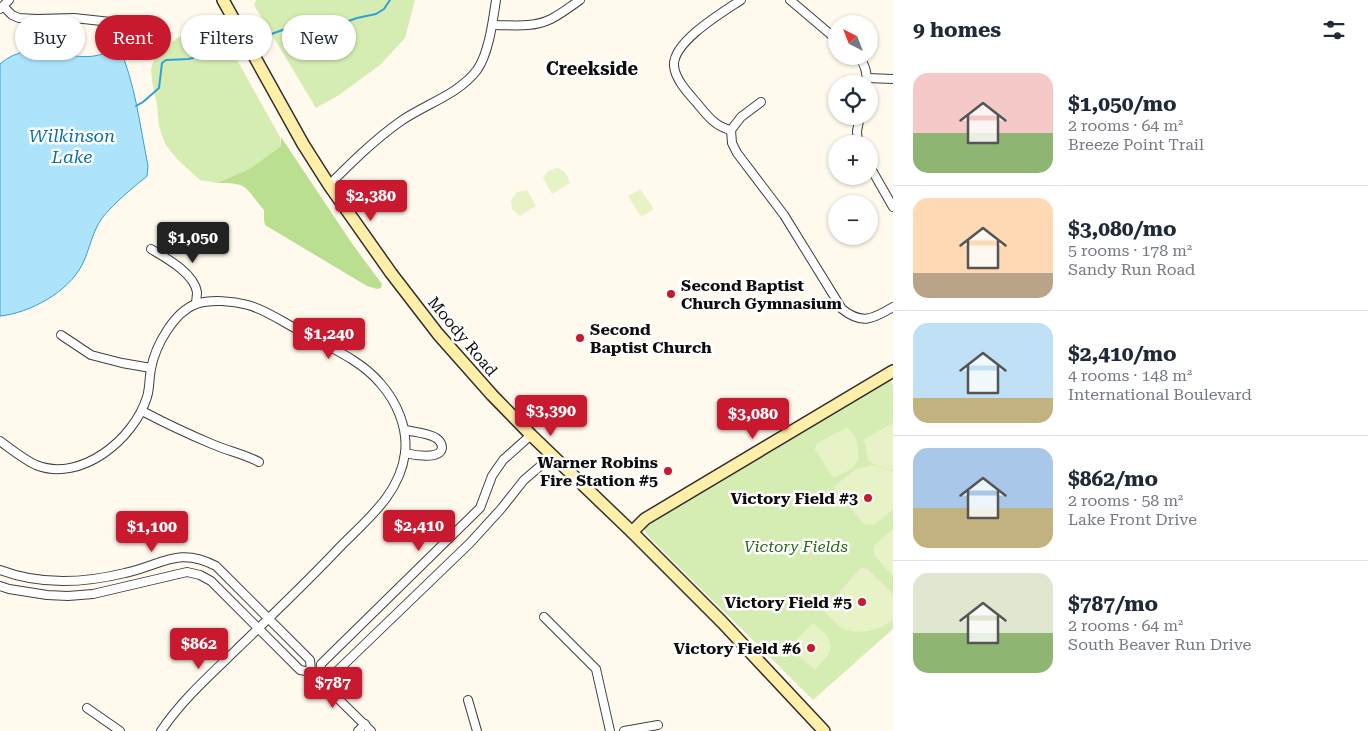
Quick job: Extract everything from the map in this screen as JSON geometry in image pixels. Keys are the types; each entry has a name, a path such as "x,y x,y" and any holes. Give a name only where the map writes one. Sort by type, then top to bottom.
{"main road":[{"name":"Moody Road","path":"223,0 299,136 329,185 391,273 438,334 492,395 552,456 632,532 759,661 824,731"},
{"path":"632,532 645,519 893,371"}],"street":[{"path":"9,0 1,7 19,18 74,18 95,20"},
{"path":"329,185 359,155 400,122 461,86 470,77 481,62 493,25 496,0"},
{"path":"493,25 524,26 538,24 551,20 580,0"},
{"path":"731,130 724,129 709,118 687,91 675,71 674,65 675,56 687,40 741,0"},
{"path":"790,0 828,32"},
{"path":"878,80 893,79"},
{"path":"761,102 741,117 731,130 732,143 737,153 784,215 842,310 850,316 865,320 880,315 893,307"},
{"path":"878,181 893,207"},
{"path":"151,249 185,272 194,284 197,292 196,304"},
{"path":"0,441 37,465 66,470 93,459 119,440 142,411 151,383 151,368 164,335 174,322 196,304 216,301 248,305 338,352 365,369 380,382 392,400 405,430 405,454 392,491 370,517 174,711 161,731"},
{"path":"61,335 91,355 151,368"},
{"path":"142,411 179,430 259,462"},
{"path":"405,430 434,436 441,443 442,447 441,451 436,454 419,456 405,454"},
{"path":"316,674 321,664 480,508 492,476 503,460 531,435"},
{"path":"0,586 54,595 93,594 187,572 200,575 211,581 300,670 316,674 334,675 470,543 524,480 552,456"},
{"path":"0,570 54,581 82,580 125,573 186,556 202,559 216,566 310,660 316,674 371,731"},
{"path":"54,581 54,595"},
{"path":"544,617 596,669 610,731"},
{"path":"468,700 477,731"},
{"path":"87,708 120,731"},
{"path":"358,731 365,724"},
{"path":"624,731 658,725"}],"green space":[{"path":"256,0 415,0 405,38 380,65 339,95 316,108 287,60 356,60 356,15 282,15 282,52 272,35 272,15 260,15 254,5"},
{"path":"181,36 181,60 237,60 280,137 281,146 251,168 217,183 200,180 178,160 165,144 159,126 151,69 154,60 171,60 171,43"},
{"path":"281,137 353,245 382,284 381,288 377,289 367,286 265,225 264,210 241,185 217,183 251,168 281,146"},
{"path":"556,168 564,171 570,183 552,194 543,178 548,171"},
{"path":"640,189 654,209 641,217 628,196"},
{"path":"527,190 536,206 520,216 512,209 511,200 517,192"},
{"name":"Victory Fields","path":"889,378 893,385 893,629 813,700 648,536 645,532 645,527 649,521"},
{"path":"893,423 893,469 890,470 868,460 864,439"},
{"path":"847,427 856,438 859,459 851,469 834,478 815,450 816,444"},
{"name":"Victory Field #3","path":"875,465 893,472 893,509 874,525 864,524 833,487 856,469"},
{"path":"893,529 893,576 874,555 874,546"},
{"name":"Victory Field #5","path":"861,568 867,569 893,594 893,620 876,629 857,632 844,629 823,610"},
{"name":"Victory Field #6","path":"813,623 826,634 831,645 828,655 815,670 792,650 791,645"}],"water":[{"name":"Wilkinson Lake","path":"15,55 15,60 85,60 85,56 95,55 95,60 124,60 133,89 148,166 147,176 122,197 102,218 82,265 68,284 47,300 35,306 23,311 0,316 0,64"}],"waterway":[{"path":"272,34 288,28 343,23 376,14 384,9 390,0"},
{"path":"136,106 159,88 162,63 166,60 181,59"}],"place":[{"name":"Second Baptist Church Gymnasium","path":"671,294"},
{"name":"Second Baptist Church","path":"580,338"},
{"name":"Warner Robins Fire Station #5","path":"668,471"},
{"name":"Victory Field #3","path":"868,498"},
{"name":"Victory Field #5","path":"862,602"},
{"name":"Victory Field #6","path":"811,648"}],"district":[{"name":"Creekside","path":"592,69"}]}
